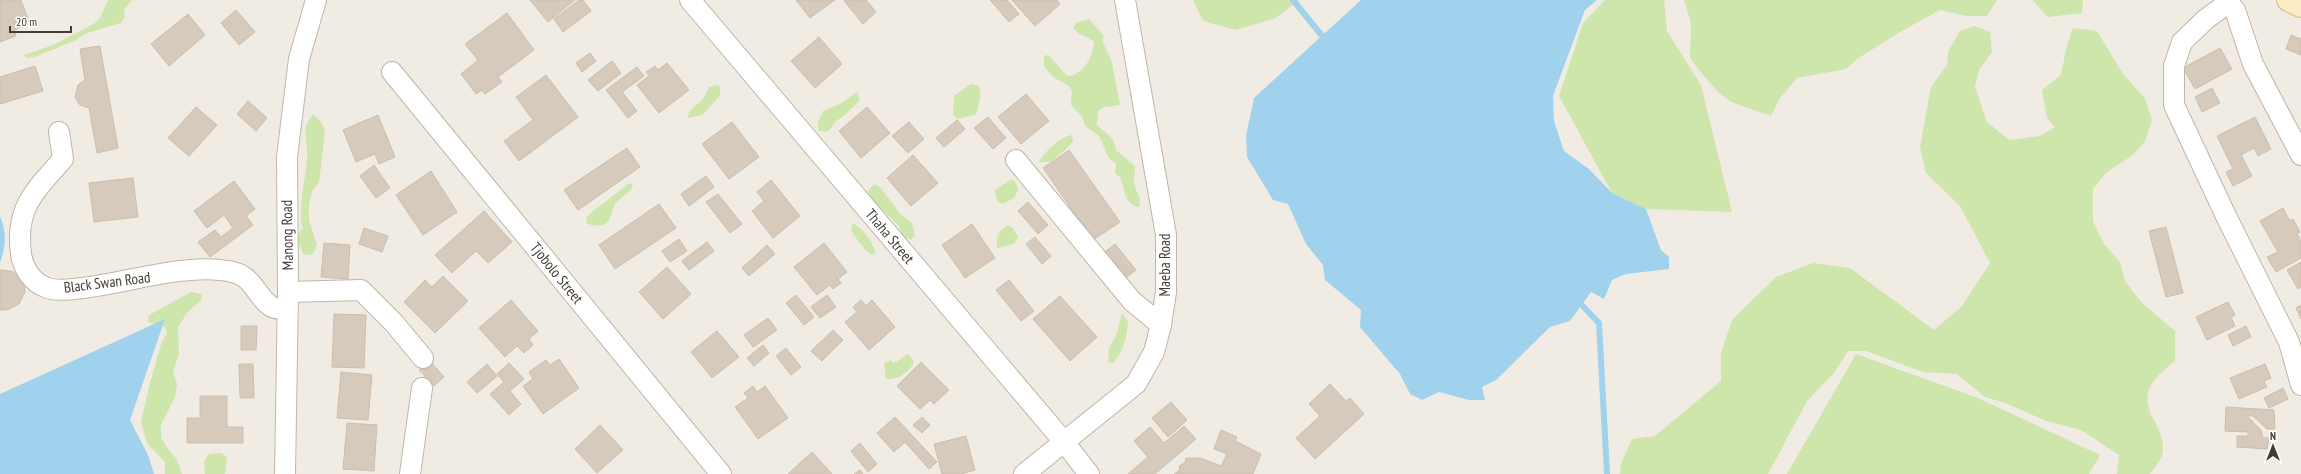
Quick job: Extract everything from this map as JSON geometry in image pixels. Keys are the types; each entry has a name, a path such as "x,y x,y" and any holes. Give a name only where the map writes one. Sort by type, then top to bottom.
{"main road":[{"path":"2288,0 2301,6"}],"street":[{"name":"Manong Road","path":"285,474 287,156 299,59 316,0"},
{"name":"Thaha Street","path":"690,0 1065,443 1089,474"},
{"name":"Maeba Road","path":"1024,474 1065,443 1136,384 1154,352 1161,325 1166,292 1166,235 1125,0"},
{"path":"2301,155 2253,64 2235,10 2228,1 2206,19 2182,42 2174,66 2174,105 2226,216 2289,342 2301,385"},
{"name":"Tjobolo Street","path":"392,72 721,474"},
{"name":"Black Swan Road","path":"59,132 63,159 35,191 22,215 19,235 22,259 31,279 45,288 75,289 203,270 230,271 248,279 272,307 287,300 361,290 394,323 423,358"},
{"path":"1016,160 1132,301 1161,325"},
{"path":"410,474 422,388"}],"green space":[{"path":"108,0 132,0 124,10 125,17 121,23 87,33 74,41 37,56 27,58 24,55 53,45 94,24 100,18"},
{"path":"1193,0 1299,0 1276,18 1236,30 1203,21"},
{"path":"1605,0 1664,0 1667,31 1701,85 1732,212 1646,209 1612,193 1559,96 1583,23"},
{"path":"1684,0 1997,0 1987,16 1967,16 1940,10 1900,32 1857,59 1846,69 1797,78 1780,98 1771,116 1731,102 1718,92 1698,69 1690,58 1691,24"},
{"path":"2032,0 2083,0 2082,13 2048,17"},
{"path":"1089,19 1103,35 1103,42 1112,62 1120,105 1104,107 1098,111 1097,125 1113,139 1116,150 1135,166 1134,184 1140,200 1139,207 1134,206 1128,200 1120,177 1115,174 1116,164 1109,158 1099,136 1085,126 1082,116 1071,105 1072,91 1069,86 1053,77 1044,66 1044,56 1048,55 1067,76 1078,73 1086,65 1092,54 1094,42 1078,33 1073,28 1076,23"},
{"path":"1974,26 1990,32 1992,52 1979,70 1975,87 1987,122 2009,140 2040,136 2055,127 2047,118 2042,90 2061,75 2067,45 2073,28 2097,31 2123,74 2145,98 2152,120 2145,141 2133,155 2107,172 2093,189 2093,221 2104,244 2120,262 2125,281 2141,302 2175,331 2175,361 2155,380 2148,394 2149,410 2163,442 2162,456 2150,474 2117,474 2119,455 2081,430 2046,421 2005,403 1985,397 1957,374 1923,372 1866,351 1848,351 1834,373 1807,401 1768,474 1620,474 1621,464 1632,439 1655,436 1721,381 1721,353 1732,320 1776,277 1813,263 1850,268 1934,330 1962,306 1990,263 1960,206 1926,173 1920,147 1931,87 1947,65 1948,52 1960,31"},
{"path":"971,84 979,86 980,89 980,100 975,115 957,119 953,115 954,96"},
{"path":"717,85 720,86 720,96 702,115 688,118 691,109 702,100 709,87"},
{"path":"857,92 860,100 846,114 835,122 830,130 825,132 818,131 818,122 823,111 840,104"},
{"path":"313,114 321,122 325,131 319,183 312,191 309,205 309,220 317,245 313,254 304,255 299,245 298,238 303,228 301,213 307,158 306,127"},
{"path":"1072,135 1073,141 1051,162 1039,162 1053,145 1067,136"},
{"path":"1012,179 1016,183 1018,190 1014,198 1003,204 997,201 995,190"},
{"path":"628,184 633,184 631,190 616,202 609,221 598,226 586,223 587,217 592,212"},
{"path":"874,184 880,187 901,215 912,223 915,235 911,240 902,236 899,226 887,214 872,203 868,191"},
{"path":"853,223 867,236 873,245 875,254 872,255 869,253 858,240 851,230"},
{"path":"1008,225 1013,228 1018,237 1014,244 997,248 998,235"},
{"path":"191,292 201,294 202,299 186,314 178,328 179,354 173,371 177,384 175,397 161,425 161,438 176,458 182,474 165,474 165,462 147,443 141,422 161,344 167,333 165,327 148,322 149,315"},
{"path":"1122,313 1128,321 1124,343 1117,359 1113,363 1108,362 1109,348 1116,336"},
{"path":"909,354 914,362 912,366 899,377 886,379 884,363 891,360 894,363"},
{"path":"1856,354 1978,398 2100,455 2089,474 1787,474"},
{"path":"221,453 227,457 225,474 205,474 204,462 209,454"}],"water":[{"path":"1361,0 1597,0 1585,10 1553,96 1554,121 1564,151 1589,169 1612,193 1646,209 1661,250 1669,257 1669,269 1626,274 1612,280 1604,299 1591,292 1570,321 1550,327 1496,380 1482,387 1485,400 1469,400 1439,392 1422,400 1410,394 1400,374 1360,327 1361,310 1325,280 1323,265 1306,244 1288,204 1273,200 1247,157 1246,136 1254,98"},
{"path":"0,216 4,228 5,240 4,251 0,263"},
{"path":"165,319 130,420 148,455 154,474 0,474 0,394"}],"building":[{"path":"0,0 21,0 30,24 14,30 16,36 0,42"},
{"path":"530,0 575,0 548,22"},
{"path":"579,0 583,0 591,11 563,32 554,19"},
{"path":"796,0 835,0 810,18"},
{"path":"866,0 876,12 863,24 844,1"},
{"path":"990,0 1007,0 1019,14 1009,22"},
{"path":"1012,0 1057,0 1060,4 1035,26"},
{"path":"236,10 255,32 239,45 221,23"},
{"path":"507,13 534,50 498,77 502,82 485,94 482,90 476,94 461,74 478,60 465,44"},
{"path":"188,14 205,35 169,66 151,44"},
{"path":"2291,35 2301,39 2301,55 2286,49"},
{"path":"819,37 842,64 815,88 791,61"},
{"path":"100,46 118,148 97,153 89,108 80,105 75,97 78,85 85,80 80,49"},
{"path":"2220,48 2232,69 2195,89 2183,68"},
{"path":"590,53 596,61 582,72 576,63"},
{"path":"612,61 621,73 598,91 588,80"},
{"path":"667,63 689,90 659,113 637,85 649,76 646,72 655,66 658,70"},
{"path":"35,66 43,91 0,104 0,77"},
{"path":"637,67 644,76 622,92 637,111 628,118 606,90"},
{"path":"546,75 578,117 519,161 504,141 533,120 516,97"},
{"path":"2212,88 2220,103 2202,112 2195,97"},
{"path":"1026,94 1049,121 1021,144 998,117"},
{"path":"248,101 267,118 256,131 237,114"},
{"path":"196,107 217,125 189,156 168,138"},
{"path":"867,107 890,133 861,158 839,131"},
{"path":"378,115 395,157 379,164 375,154 356,162 343,130"},
{"path":"988,117 1006,138 993,149 974,128"},
{"path":"2255,117 2271,149 2258,156 2254,148 2241,155 2252,176 2233,186 2226,172 2233,169 2217,136"},
{"path":"957,120 965,129 944,147 936,138"},
{"path":"732,122 759,157 729,179 702,144"},
{"path":"909,122 924,139 908,153 892,136"},
{"path":"627,148 640,167 578,210 564,190"},
{"path":"1069,150 1120,222 1093,240 1043,168"},
{"path":"913,155 938,183 911,206 887,178"},
{"path":"374,165 390,188 376,198 360,176"},
{"path":"431,171 457,212 423,235 396,195"},
{"path":"706,176 714,187 689,206 681,194"},
{"path":"133,178 138,217 94,222 89,183"},
{"path":"771,180 800,216 773,238 752,211 764,201 757,192"},
{"path":"234,181 255,209 246,216 253,225 210,257 198,242 215,230 221,237 233,228 224,215 207,228 194,211"},
{"path":"718,194 742,224 730,233 706,202"},
{"path":"1028,202 1048,225 1038,234 1018,211"},
{"path":"659,204 676,228 615,269 599,245"},
{"path":"2283,208 2290,221 2293,219 2300,232 2297,234 2301,241 2301,258 2276,272 2267,257 2278,252 2260,221"},
{"path":"484,211 512,242 488,263 476,251 452,273 435,255"},
{"path":"972,224 995,258 965,278 942,245"},
{"path":"2166,227 2183,293 2166,297 2149,231"},
{"path":"364,228 388,236 382,252 359,244"},
{"path":"1035,237 1051,256 1042,264 1026,244"},
{"path":"679,239 687,251 670,262 662,251"},
{"path":"707,242 714,251 689,270 682,261"},
{"path":"324,243 350,245 348,279 321,277"},
{"path":"824,243 847,272 838,279 841,283 833,289 830,285 817,295 794,267"},
{"path":"1115,244 1136,270 1127,277 1105,252"},
{"path":"767,245 775,254 749,276 742,268"},
{"path":"2301,262 2301,287 2298,289 2287,270"},
{"path":"667,267 691,294 663,319 639,292"},
{"path":"0,270 11,271 17,274 24,285 25,292 19,304 7,310 0,310"},
{"path":"443,276 468,301 435,333 404,302 425,280 432,287"},
{"path":"1009,280 1034,311 1021,321 996,290"},
{"path":"796,295 814,317 804,325 786,303"},
{"path":"827,295 836,307 820,318 811,307"},
{"path":"1060,296 1097,337 1070,361 1033,319"},
{"path":"511,300 538,331 529,339 533,345 524,353 517,346 505,357 479,328"},
{"path":"861,300 866,306 872,300 895,327 869,350 845,322 857,312 853,307"},
{"path":"2228,302 2235,315 2231,317 2235,326 2207,340 2196,317"},
{"path":"2301,305 2301,319 2296,308"},
{"path":"334,314 366,315 364,368 332,367"},
{"path":"768,318 777,330 753,347 744,335"},
{"path":"241,326 257,326 256,350 241,350"},
{"path":"2246,326 2251,337 2233,346 2228,335"},
{"path":"833,330 843,340 822,361 811,351"},
{"path":"717,331 739,357 712,378 691,352"},
{"path":"763,345 769,353 754,366 747,358"},
{"path":"786,348 801,367 791,375 776,356"},
{"path":"559,359 579,388 543,414 523,386 533,379 529,372 546,360 550,365"},
{"path":"430,361 444,377 434,386 419,370"},
{"path":"921,362 949,390 934,404 930,400 920,409 897,386"},
{"path":"509,363 524,379 510,391 521,404 509,415 490,394 504,382 497,374"},
{"path":"239,364 253,364 254,398 240,398"},
{"path":"487,364 497,376 477,393 467,382"},
{"path":"2265,364 2271,378 2264,381 2267,387 2239,399 2230,378"},
{"path":"341,372 372,375 368,420 337,418"},
{"path":"1330,384 1346,401 1350,398 1364,414 1315,459 1296,438 1320,416 1309,404"},
{"path":"753,386 757,392 765,386 788,418 758,439 735,407 748,398 744,393"},
{"path":"2283,388 2288,399 2269,408 2264,398"},
{"path":"200,396 227,396 227,427 243,427 243,443 187,443 187,418 200,418"},
{"path":"1171,402 1187,420 1168,437 1152,418"},
{"path":"2226,407 2274,410 2275,429 2267,429 2253,416 2247,416 2261,430 2263,438 2269,438 2267,449 2237,447 2237,436 2248,436 2248,432 2225,431"},
{"path":"895,417 937,462 929,469 905,442 894,452 877,433"},
{"path":"922,417 930,425 922,433 913,425"},
{"path":"347,423 377,425 374,471 343,469"},
{"path":"600,425 623,450 597,473 575,449"},
{"path":"1184,426 1196,439 1155,474 1128,474 1148,457 1134,441 1150,427 1164,443"},
{"path":"1221,430 1237,437 1235,441 1261,454 1253,474 1174,474 1180,470 1179,466 1185,463 1186,458 1200,458 1221,466 1227,454 1214,449"},
{"path":"966,436 975,470 961,474 942,474 934,444"},
{"path":"860,443 877,464 868,472 851,451"},
{"path":"812,452 832,474 788,474"},
{"path":"860,470 863,474 854,474"}],"waterway":[{"path":"1293,0 1327,42"},
{"path":"1576,299 1599,323 1607,474"}]}
